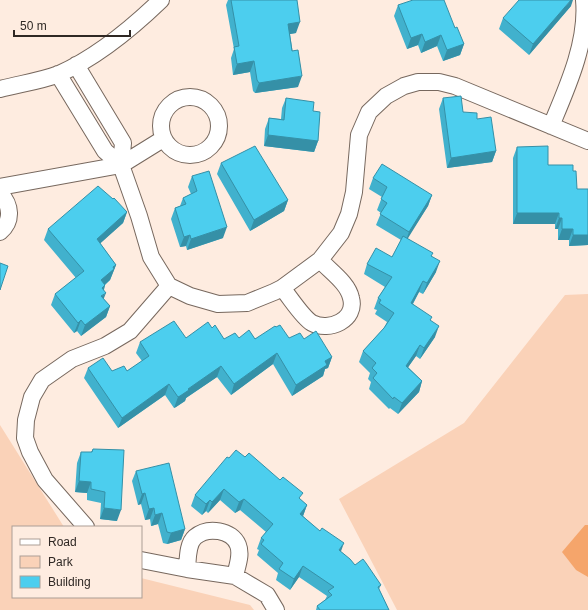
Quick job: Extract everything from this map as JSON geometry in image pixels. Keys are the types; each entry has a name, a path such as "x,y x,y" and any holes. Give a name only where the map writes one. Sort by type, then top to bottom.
{"street":[{"path":"0,89 58,74 76,66 136,24 161,0"},
{"path":"551,126 582,53 588,32 587,10 584,0"},
{"path":"76,66 123,142 121,165 139,216 151,257 169,286 190,296 218,304 247,303 282,288 320,260 341,233 349,214 354,192 359,135 369,112 386,96 404,86 418,82 440,82 455,86 588,141"},
{"path":"58,74 105,151 121,165"},
{"path":"90,128 108,117"},
{"path":"0,187 121,165 164,139"},
{"path":"0,193 5,199 9,215 7,223 0,232"},
{"path":"282,288 310,322 320,327 331,327 343,322 350,310 352,299 346,287 320,260"},
{"path":"85,526 45,480 30,452 25,438 26,420 32,397 42,380 72,359 105,346 130,331 169,286"},
{"path":"187,569 188,551 195,537 206,532 220,531 232,536 238,546 240,556 235,576"},
{"path":"142,560 235,576 267,595 276,610"}],"green space":[{"path":"588,294 588,610 397,610 339,499 464,423 565,295"},
{"path":"0,425 63,526 12,526 12,598 142,598 142,578 250,605 254,610 0,610"}],"shaded area":[{"path":"585,525 588,525 588,577 576,570 562,552"}],"building":[{"path":"231,0 297,0 300,22 288,24 292,51 298,50 302,76 259,83 257,80 254,61 237,64 234,47 239,46"},
{"path":"413,0 444,0 455,28 457,27 464,44 447,50 441,35 425,42 422,34 411,38 398,5"},
{"path":"519,0 571,0 533,44 503,18"},
{"path":"461,96 463,112 477,113 477,119 491,117 496,151 451,158 443,98"},
{"path":"286,98 314,102 313,111 320,112 318,141 268,135 269,118 284,120"},
{"path":"255,146 288,200 254,220 221,163"},
{"path":"548,146 548,165 573,165 573,171 576,171 577,189 588,189 588,235 573,235 573,229 562,229 562,218 559,218 559,213 517,213 517,147"},
{"path":"382,164 432,195 409,232 380,214 387,203 381,199 387,187 373,178"},
{"path":"209,171 227,227 191,239 190,235 184,237 175,208 186,204 183,198 197,191 192,176"},
{"path":"98,186 113,199 114,198 127,212 97,239 116,265 113,267 114,269 101,280 105,285 102,288 106,293 101,296 110,306 85,325 81,320 78,323 55,294 84,271 48,229"},
{"path":"403,236 433,253 431,256 440,261 427,283 423,281 411,303 432,317 430,320 439,326 424,348 420,345 406,366 422,381 402,403 394,397 393,399 373,378 377,373 372,368 376,363 363,351 384,328 394,313 379,303 381,300 378,298 392,277 367,264 376,248 392,257"},
{"path":"0,263 8,266 0,290"},
{"path":"174,321 186,338 208,322 212,328 215,325 224,339 235,333 239,338 249,330 255,339 275,326 280,325 289,338 300,333 304,339 316,331 332,357 325,361 327,365 296,385 277,353 234,384 221,366 178,397 169,384 122,418 88,368 103,358 112,371 124,366 127,371 149,356 140,342"},
{"path":"93,449 124,450 121,510 104,508 105,492 91,489 91,482 79,481 81,452 92,452"},
{"path":"236,450 245,457 249,453 280,480 283,477 303,493 299,498 307,505 300,514 320,531 322,528 344,543 339,550 355,565 363,559 381,585 378,587 389,610 320,610 317,606 332,595 328,591 334,587 303,566 294,579 279,569 283,563 261,544 264,540 261,538 273,524 244,499 239,502 224,489 212,502 210,500 206,504 195,495 227,457 229,458"},
{"path":"169,463 185,529 171,533 167,532 162,513 155,515 154,508 149,509 145,493 142,494 136,471"}]}
